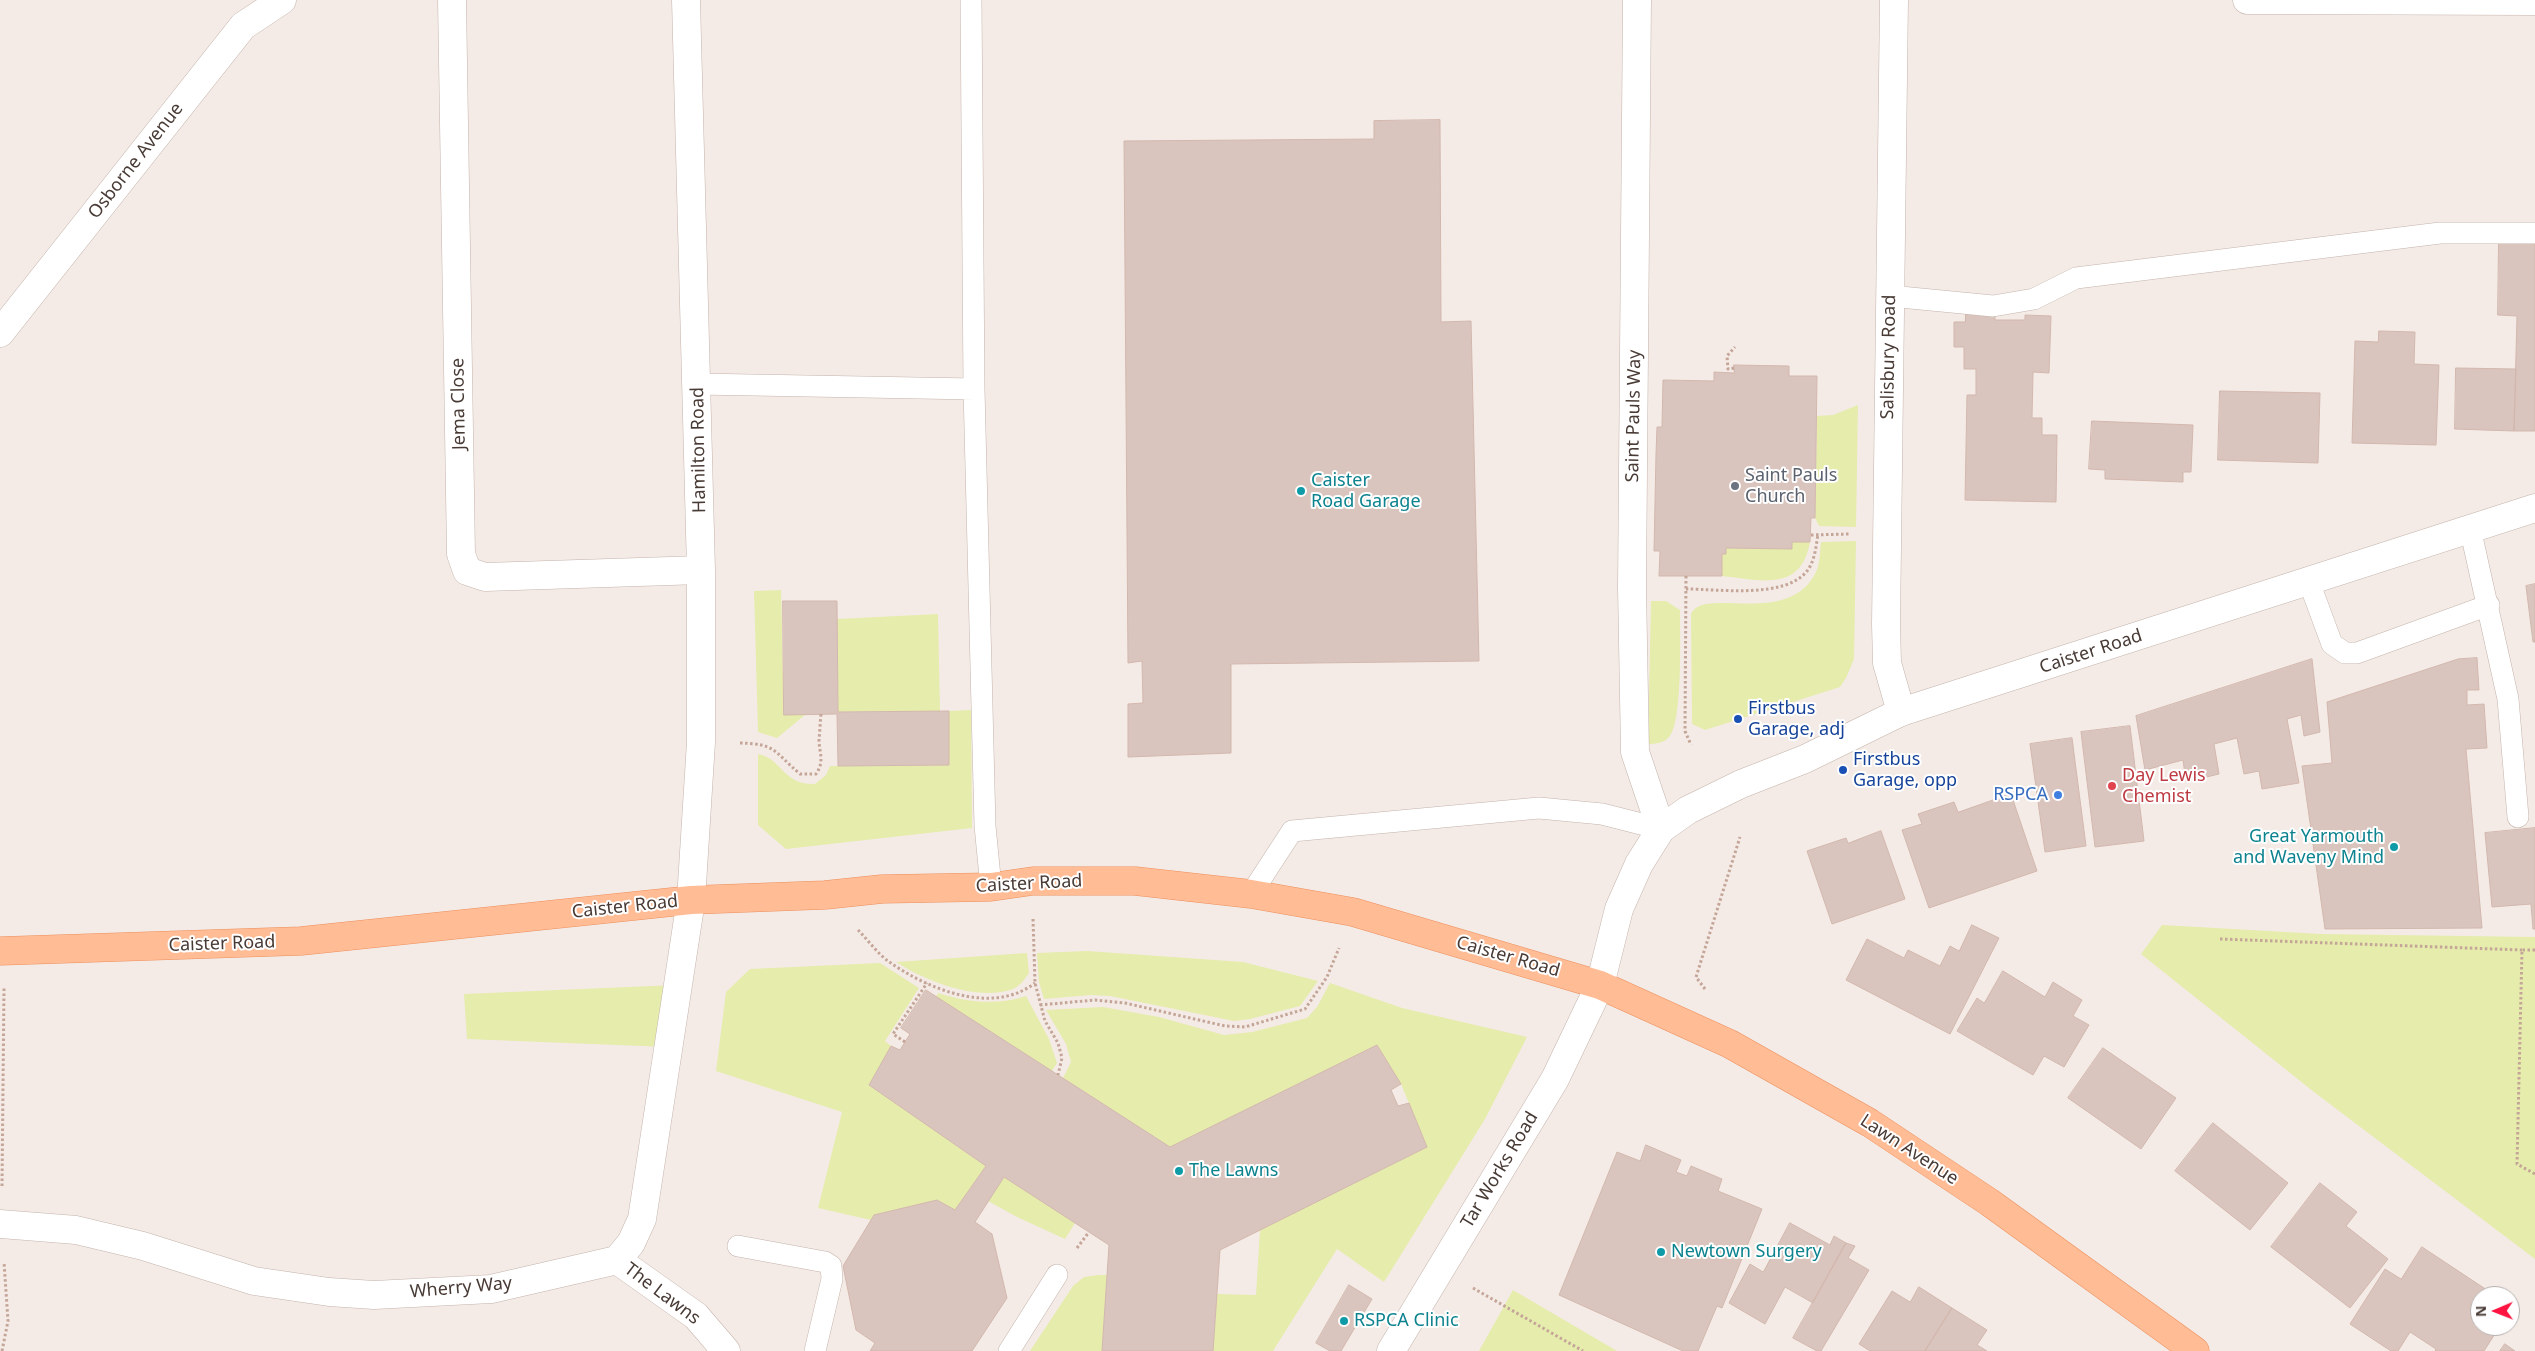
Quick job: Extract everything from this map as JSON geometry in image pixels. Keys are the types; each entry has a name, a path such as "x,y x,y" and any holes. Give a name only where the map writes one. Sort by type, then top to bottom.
{"main road":[{"name":"Caister Road","path":"2,951 301,941 691,900 825,895 882,889 991,887 1033,881 1135,880 1251,894 1353,912 1600,985"},
{"name":"Lawn Avenue","path":"1600,985 1730,1044 1870,1123 1989,1202 2195,1351"}],"street":[{"name":"Osborne Avenue","path":"0,333 244,26 282,0"},
{"name":"Jema Close","path":"452,0 461,554 467,571 485,577 702,570"},
{"name":"Hamilton Road","path":"686,0 702,570 702,742 691,900"},
{"name":"Saint Pauls Way","path":"1637,0 1632,588 1635,752 1661,829"},
{"name":"Salisbury Road","path":"1894,0 1886,624 1887,663 1901,712"},
{"path":"2247,0 2535,1"},
{"name":"Caister Road","path":"1600,985 1619,910 1639,864 1661,829 1688,810 1741,784 1805,759 1901,712 2535,508"},
{"path":"617,1260 631,1243 642,1219 691,900"},
{"name":"Tar Works Road","path":"1392,1351 1555,1080 1600,985"},
{"name":"Wherry Way","path":"1,1224 85,1232 142,1246 254,1281 329,1292 374,1295 491,1289 617,1260"},
{"name":"The Lawns","path":"617,1260 696,1316 726,1351"}],"lane":[{"path":"971,0 974,388 985,826 991,887"},
{"path":"1890,296 1993,306 2034,299 2076,278 2440,233 2535,233"},
{"path":"698,384 974,388"},
{"path":"2470,528 2508,699 2518,817"},
{"path":"2309,582 2332,644 2345,653 2357,653 2488,605"},
{"path":"1251,894 1292,831 1539,808 1602,814 1661,829"},
{"path":"738,1246 825,1262 831,1266 832,1279 815,1351"},
{"path":"1009,1351 1057,1275"}],"path":[{"path":"1734,368 1728,368 1728,356 1735,346"},
{"path":"1686,589 1777,589 1794,583 1808,570 1815,553 1818,534"},
{"path":"1686,576 1684,731 1692,745"},
{"path":"702,742 759,743 773,748 800,774 816,774 821,767 822,756 819,742 821,714"},
{"path":"1708,993 1696,977 1740,837"},
{"path":"1033,881 1032,953 1035,983 1045,1021 1058,1042 1062,1058 1058,1075"},
{"path":"825,895 886,959 941,989 976,997 999,998 1022,993 1035,983"},
{"path":"1040,1005 1095,1000 1125,1002 1225,1026 1245,1027 1286,1017 1305,1010 1327,977 1353,912"},
{"path":"2220,939 2535,950"},
{"path":"2522,950 2517,1164 2535,1174"},
{"path":"2,951 1,1224 8,1322 2,1351"},
{"path":"905,1042 893,1034 927,983"},
{"path":"1440,1269 1583,1351"}],"green space":[{"path":"1858,405 1856,527 1819,526 1815,518 1817,416 1833,415"},
{"path":"1856,541 1854,659 1840,687 1705,730 1692,724 1691,614 1699,606 1712,603 1767,603 1786,599 1803,589 1816,572 1821,542"},
{"path":"1792,542 1810,542 1805,558 1798,569 1788,576 1777,580 1751,580 1722,576 1722,554 1726,554 1726,548 1792,549"},
{"path":"781,590 784,714 806,714 777,738 758,732 754,591"},
{"path":"1651,601 1666,601 1680,610 1680,657 1679,697 1673,729 1665,741 1648,744"},
{"path":"938,614 940,711 838,712 837,619"},
{"path":"971,710 972,828 786,849 758,825 758,754 766,756 796,780 815,784 826,775 830,766 949,765 949,711"},
{"path":"2162,925 2321,934 2535,937 2535,1259 2314,1092 2141,954"},
{"path":"1087,951 1243,962 1318,981 1300,1006 1250,1019 1234,1021 1110,996 1091,995 1044,999 1039,982 1037,953"},
{"path":"1027,953 1029,973 1016,988 999,992 984,993 952,988 922,976 896,962"},
{"path":"880,963 919,988 885,1041 891,1046 869,1085 986,1166 955,1210 937,1200 874,1215 871,1220 818,1208 842,1112 716,1071 726,992 750,969"},
{"path":"1330,983 1402,1008 1527,1037 1485,1119 1384,1282 1337,1249 1273,1351 1213,1351 1217,1294 1256,1295 1260,1230 1427,1147 1401,1084 1377,1045 1170,1147 1063,1078 1071,1062 1066,1044 1046,1010 1103,1007 1159,1017 1224,1035 1252,1032 1307,1018 1317,1007"},
{"path":"676,985 667,1047 467,1039 464,994"},
{"path":"938,993 982,1002 1004,1001 1026,996 1049,1039 1057,1063 1052,1071 936,997"},
{"path":"1004,1177 1075,1223 1065,1239 1017,1217 988,1201"},
{"path":"1107,1275 1102,1351 1030,1351 1073,1286 1084,1277"},
{"path":"1513,1290 1617,1351 1479,1351"}],"building":[{"name":"Caister Road Garage","path":"1440,120 1441,322 1471,321 1479,661 1231,664 1231,753 1128,757 1128,704 1143,703 1142,661 1128,663 1124,141 1374,139 1374,121"},
{"path":"2499,241 2535,242 2535,431 2514,431 2517,316 2498,315"},
{"path":"1966,312 1995,313 1995,320 2025,320 2025,315 2051,316 2049,373 2033,372 2032,418 2042,418 2042,435 2057,435 2056,502 1965,500 1967,395 1976,395 1976,369 1964,369 1964,347 1954,347 1954,322 1965,322"},
{"path":"2379,331 2415,332 2414,364 2439,365 2436,445 2352,443 2355,341 2378,342"},
{"name":"Saint Pauls Church","path":"1734,365 1789,366 1789,376 1817,376 1815,518 1811,518 1810,542 1792,542 1792,549 1726,548 1726,554 1722,554 1722,576 1659,576 1660,551 1654,551 1657,427 1662,427 1663,380 1714,381 1714,372 1734,373"},
{"path":"2456,368 2516,369 2514,431 2455,429"},
{"path":"2220,391 2320,393 2318,463 2218,460"},
{"path":"2092,421 2193,425 2191,472 2183,472 2183,482 2105,479 2105,470 2089,469"},
{"path":"2535,584 2535,642 2533,642 2526,586"},
{"path":"783,601 837,601 838,712 949,711 949,765 838,766 837,714 784,715"},
{"name":"Great Yarmouth and Waveny Mind","path":"2477,658 2479,690 2467,690 2467,705 2484,704 2487,748 2466,749 2482,928 2325,929 2302,766 2332,763 2327,702 2458,659"},
{"path":"2312,659 2320,732 2304,736 2301,715 2287,719 2299,783 2262,789 2259,771 2244,774 2237,738 2214,744 2219,774 2186,782 2183,760 2145,770 2136,716"},
{"name":"Day Lewis Chemist","path":"2130,726 2144,841 2095,847 2081,732"},
{"name":"RSPCA","path":"2072,738 2086,846 2045,852 2030,744"},
{"path":"2011,794 2037,871 1929,908 1902,830 1922,824 1918,814 1954,802 1958,812"},
{"path":"2535,828 2535,929 2533,929 2531,904 2492,907 2485,833"},
{"path":"1881,831 1905,899 1832,924 1807,851 1846,838 1848,843"},
{"path":"1972,925 1999,938 1950,1034 1846,980 1867,939 1904,958 1908,950 1940,966 1950,946 1959,951"},
{"path":"2003,971 2045,997 2053,982 2082,1000 2073,1016 2089,1025 2064,1067 2044,1056 2033,1075 1957,1031 1977,998 1984,1003"},
{"name":"The Lawns","path":"926,990 1170,1147 1377,1045 1401,1084 1391,1090 1398,1106 1409,1103 1427,1147 1220,1250 1213,1351 1102,1351 1109,1245 1004,1177 975,1222 992,1234 1007,1298 972,1351 870,1351 875,1343 856,1330 843,1266 874,1215 937,1200 955,1210 986,1166 869,1085 891,1046 900,1050 910,1034 901,1028"},
{"path":"2103,1048 2176,1098 2141,1149 2068,1098"},
{"path":"2213,1123 2288,1183 2250,1230 2175,1171"},
{"name":"Newtown Surgery","path":"1646,1145 1681,1160 1676,1172 1687,1176 1691,1166 1722,1179 1718,1191 1762,1209 1722,1308 1717,1306 1698,1351 1683,1351 1559,1295 1617,1152 1640,1161"},
{"path":"2320,1183 2357,1212 2346,1226 2388,1259 2350,1308 2271,1247"},
{"path":"1790,1223 1830,1245 1834,1236 1846,1243 1813,1303 1785,1287 1765,1324 1729,1303 1750,1264 1763,1272"},
{"path":"1846,1243 1855,1246 1848,1258 1869,1270 1821,1351 1817,1351 1793,1338"},
{"path":"2422,1247 2481,1286 2470,1286 2470,1336 2494,1336 2484,1351 2435,1351 2436,1349 2410,1332 2398,1351 2391,1351 2350,1324 2385,1269 2401,1279"},
{"name":"RSPCA Clinic","path":"1349,1285 1372,1299 1341,1351 1330,1351 1316,1343"},
{"path":"1919,1287 1952,1308 1925,1351 1870,1351 1859,1344 1892,1291 1910,1302"},
{"path":"1952,1308 1987,1330 1977,1345 1987,1351 1925,1351"},
{"path":"2505,1344 2515,1351 2500,1351"}],"place":[{"name":"Saint Pauls Church","path":"1735,486"},
{"name":"Caister Road Garage","path":"1301,491"},
{"name":"Firstbus Garage, adj","path":"1738,719"},
{"name":"Firstbus Garage, opp","path":"1843,770"},
{"name":"Day Lewis Chemist","path":"2112,786"},
{"name":"RSPCA","path":"2058,795"},
{"name":"Great Yarmouth and Waveny Mind","path":"2394,847"},
{"name":"The Lawns","path":"1179,1171"},
{"name":"Newtown Surgery","path":"1661,1252"},
{"name":"RSPCA Clinic","path":"1344,1321"}]}
